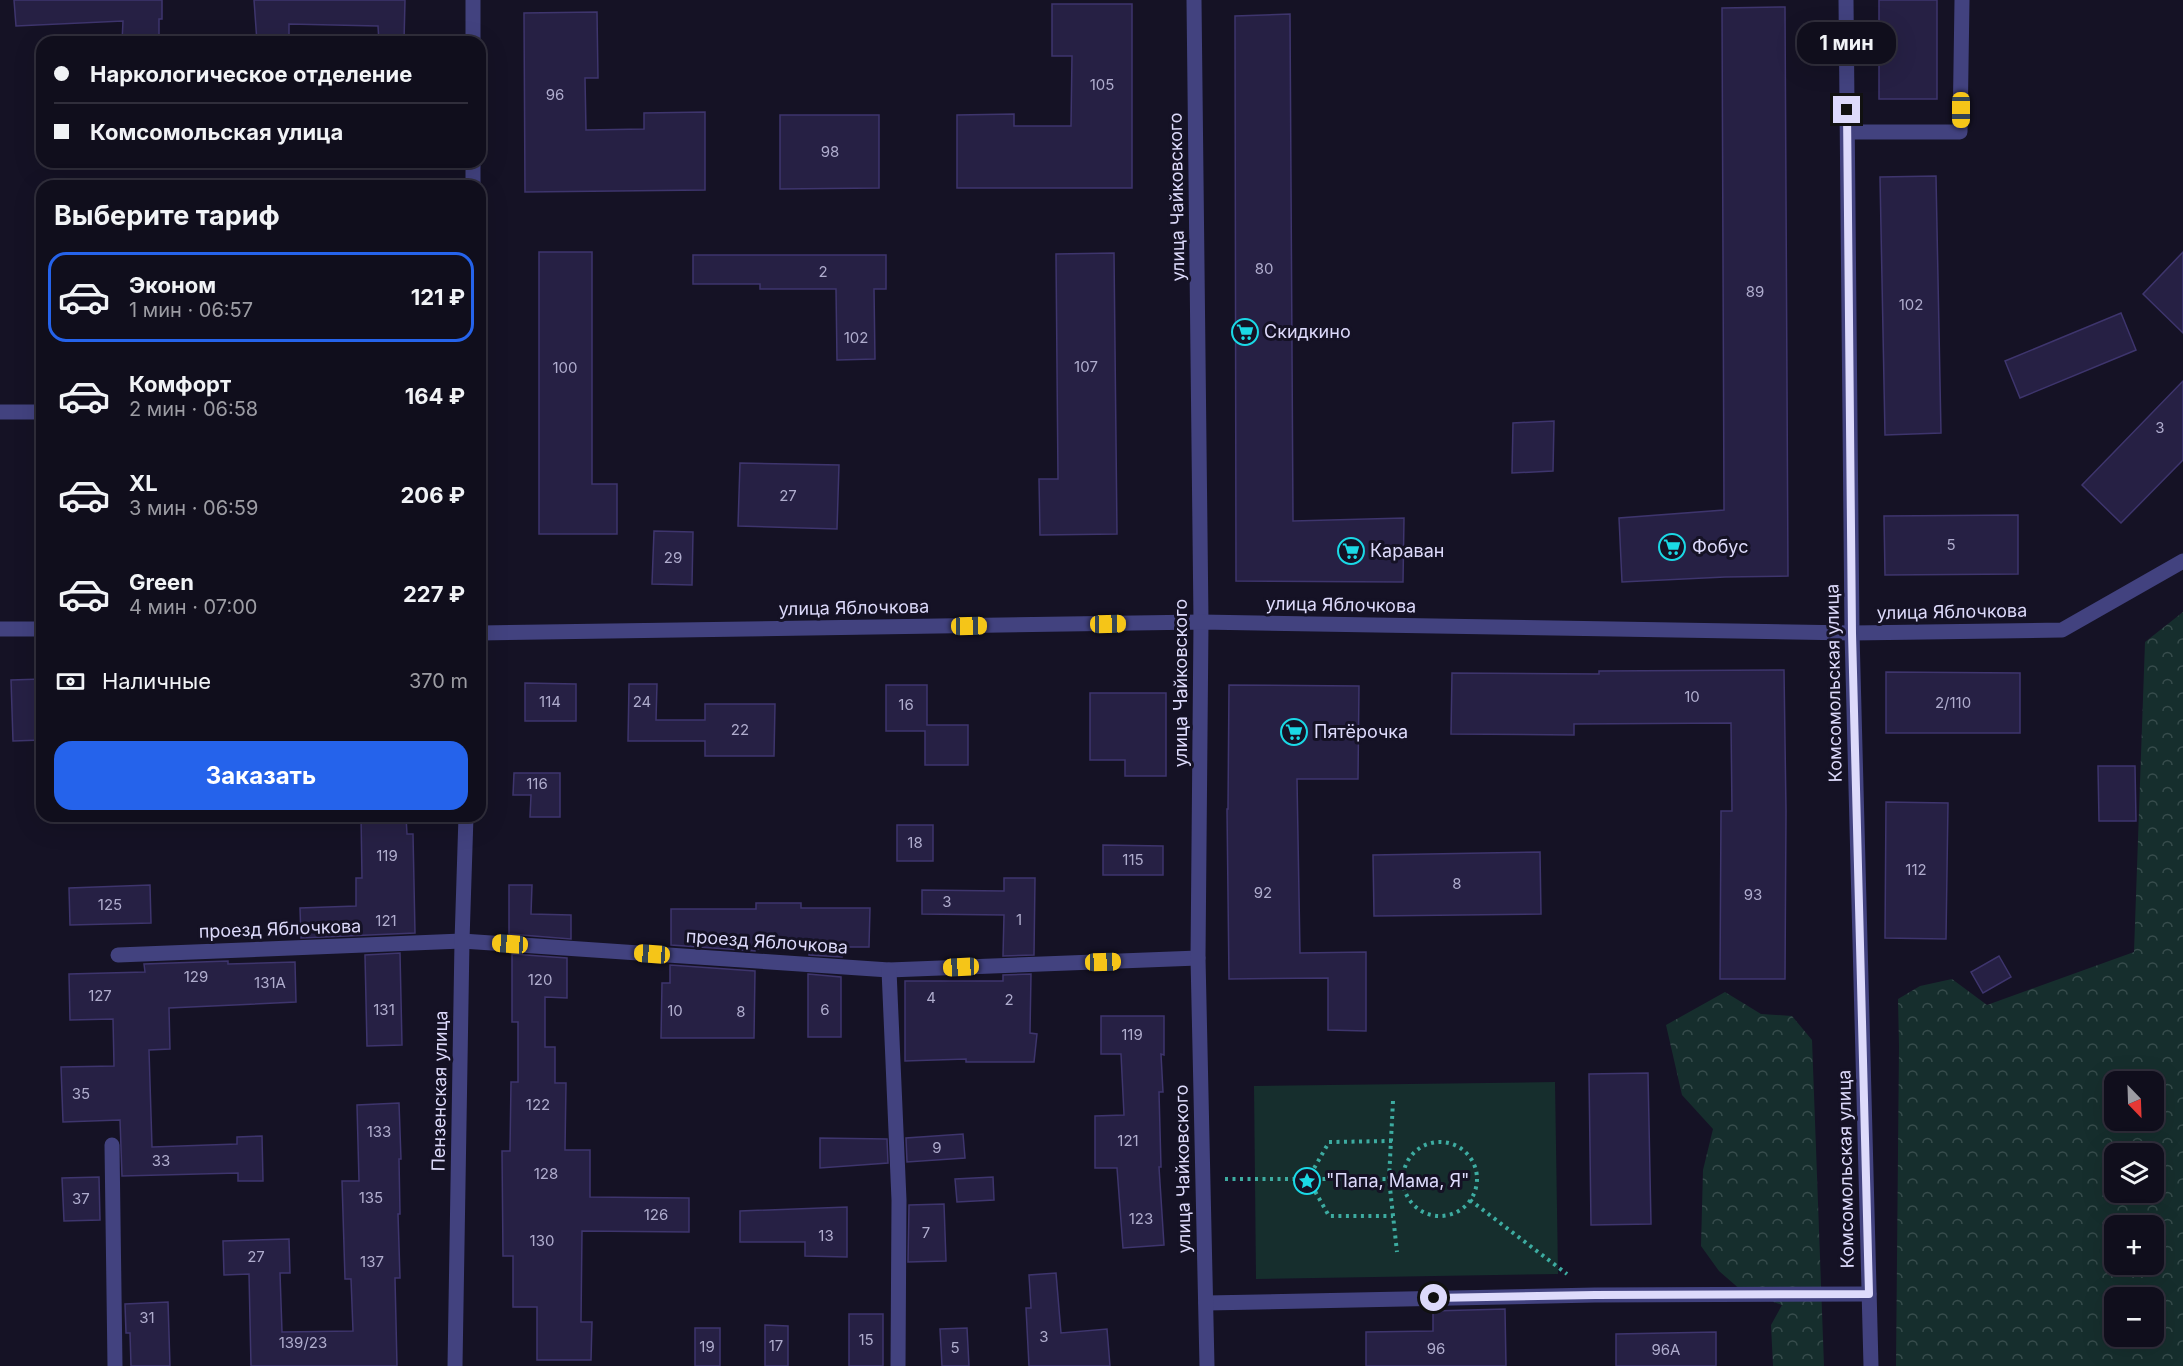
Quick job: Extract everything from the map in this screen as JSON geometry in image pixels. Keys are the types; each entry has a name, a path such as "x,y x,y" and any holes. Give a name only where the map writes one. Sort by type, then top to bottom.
{"street":[{"path":"473,0 473,36"},
{"name":"улица Чайковского","path":"1194,0 1201,622 1198,958 1207,1366"},
{"name":"Комсомольская улица","path":"1846,0 1852,633 1871,1366"},
{"path":"1848,132 1960,132 1962,0"},
{"path":"0,412 36,412"},
{"name":"улица Яблочкова","path":"486,633 1201,622 1852,633 2062,630 2183,561"},
{"path":"0,629 36,630"},
{"name":"Пензенская улица","path":"455,1366 466,822"},
{"name":"проезд Яблочкова","path":"117,956 462,941 889,970 1198,958"},
{"path":"889,970 899,1200 898,1366"},
{"path":"112,1145 115,1366"},
{"path":"1206,1303 1595,1295 1869,1294"}],"path":[{"path":"1393,1101 1389,1179 1396,1252"},
{"path":"1308,1179 1329,1142 1392,1141"},
{"path":"1433,1143 1451,1143 1462,1149 1471,1158 1476,1170 1477,1182 1470,1200 1457,1212 1446,1216 1434,1216 1423,1212 1406,1196 1403,1179 1408,1160 1416,1151 1433,1143"},
{"path":"1203,1179 1403,1179"},
{"path":"1308,1179 1329,1216 1392,1215"},
{"path":"1470,1200 1595,1295"}],"green space":[{"path":"2183,612 2183,1366 1896,1366 1898,999 1920,986 1952,979 1987,1005 2134,952 2145,642"},
{"path":"1725,992 1761,1014 1792,1016 1812,1040 1824,1366 1773,1366 1771,1325 1782,1305 1742,1291 1719,1271 1701,1246 1703,1170 1713,1129 1682,1095 1666,1025"},
{"path":"1555,1082 1558,1274 1256,1279 1254,1086"}],"building":[{"path":"14,0 162,0 159,36 122,36 123,21 16,26"},
{"path":"254,0 405,0 404,36 379,36 378,26 289,24 289,36 257,36"},
{"path":"1879,0 1937,0 1937,99 1879,99"},
{"path":"1052,4 1132,4 1132,188 957,188 957,115 1014,114 1014,126 1071,126 1072,56 1052,56"},
{"path":"1785,7 1788,576 1622,582 1619,518 1724,510 1722,8"},
{"path":"597,12 598,78 585,78 586,130 644,129 644,113 705,112 705,190 525,192 524,13"},
{"path":"1290,14 1293,521 1404,518 1403,582 1236,581 1235,16"},
{"path":"780,115 879,115 879,188 780,189"},
{"path":"1936,176 1941,433 1885,435 1880,177"},
{"path":"539,252 592,252 592,484 617,484 617,534 539,534"},
{"path":"2183,252 2183,333 2143,294"},
{"path":"1114,253 1117,534 1040,535 1039,479 1058,479 1056,254"},
{"path":"693,255 886,255 886,289 874,289 875,359 837,360 836,289 760,289 760,284 693,284"},
{"path":"2121,313 2136,350 2020,398 2005,361"},
{"path":"2183,381 2183,460 2121,523 2082,485"},
{"path":"1554,421 1553,471 1512,473 1513,423"},
{"path":"740,463 839,465 837,529 738,526"},
{"path":"2018,515 2018,574 1885,575 1884,516"},
{"path":"654,531 693,532 692,585 652,584"},
{"path":"1784,670 1785,979 1720,979 1721,811 1732,811 1731,723 1574,724 1574,735 1451,734 1452,673 1599,674 1599,671"},
{"path":"1886,672 2020,673 2020,733 1886,733"},
{"path":"36,679 36,740 13,741 11,680"},
{"path":"525,683 576,684 576,721 525,721"},
{"path":"629,684 657,684 656,720 705,720 705,704 775,704 774,756 705,756 705,741 628,741"},
{"path":"886,685 927,685 927,725 968,725 968,765 925,765 925,731 886,731"},
{"path":"1229,685 1359,686 1358,779 1297,779 1300,953 1366,952 1366,1031 1328,1030 1328,978 1229,979 1227,809"},
{"path":"1090,693 1166,693 1166,776 1125,776 1125,760 1090,760"},
{"path":"2098,766 2135,766 2136,821 2099,821"},
{"path":"514,773 560,773 560,817 530,817 531,795 513,795"},
{"path":"1886,802 1948,803 1946,939 1885,938"},
{"path":"361,822 406,822 407,834 413,834 415,933 301,938 300,908 356,906 356,878 362,878"},
{"path":"897,825 933,825 933,861 897,861"},
{"path":"1103,845 1163,846 1163,875 1103,875"},
{"path":"1540,852 1541,914 1374,916 1373,855"},
{"path":"1004,878 1035,878 1034,955 1003,956 1004,915 922,914 922,890 1004,891"},
{"path":"150,885 151,923 70,925 69,888"},
{"path":"509,885 532,885 531,914 571,915 571,939 509,934"},
{"path":"756,903 801,903 801,908 870,908 869,947 842,947 842,957 809,955 809,948 755,949 755,951 671,945 671,909 756,909"},
{"path":"400,953 402,1045 367,1046 365,955"},
{"path":"512,954 567,958 567,998 545,997 545,1047 555,1047 555,1083 566,1083 565,1150 590,1150 590,1197 689,1198 689,1232 582,1231 581,1322 592,1322 591,1360 537,1360 537,1307 513,1307 513,1256 503,1256 502,1151 510,1151 511,1082 518,1082 518,1022 512,1022"},
{"path":"1999,956 2011,977 1983,993 1971,972"},
{"path":"228,961 228,964 295,962 296,1002 169,1008 170,1049 149,1050 152,1147 237,1144 237,1137 262,1136 263,1181 238,1181 238,1173 122,1176 120,1120 63,1122 61,1067 114,1066 113,1019 70,1020 69,974 145,972 144,964"},
{"path":"670,965 755,971 754,1038 661,1038 662,983 670,983"},
{"path":"808,974 841,977 841,1037 808,1037"},
{"path":"1031,974 1030,1033 1037,1034 1034,1062 966,1062 966,1059 905,1061 905,981 1003,981 1003,975"},
{"path":"1101,1016 1164,1016 1164,1055 1161,1054 1163,1092 1159,1092 1161,1167 1159,1167 1164,1245 1123,1248 1117,1168 1095,1168 1095,1116 1124,1115 1121,1054 1101,1054"},
{"path":"1648,1073 1651,1224 1591,1225 1589,1074"},
{"path":"399,1103 400,1278 395,1278 397,1366 251,1366 249,1274 224,1275 223,1241 289,1239 290,1273 280,1273 282,1332 353,1331 351,1279 345,1279 342,1181 359,1181 357,1105"},
{"path":"963,1134 965,1158 907,1162 906,1138"},
{"path":"820,1138 887,1139 888,1163 820,1168"},
{"path":"99,1177 100,1220 64,1221 62,1178"},
{"path":"993,1177 994,1200 957,1202 955,1179"},
{"path":"944,1204 946,1261 908,1262 909,1205"},
{"path":"847,1207 847,1257 805,1256 805,1242 740,1242 740,1211"},
{"path":"1056,1273 1061,1333 1107,1329 1110,1366 1029,1366 1026,1308 1031,1308 1029,1275"},
{"path":"168,1302 170,1366 131,1366 130,1333 126,1333 125,1304"},
{"path":"1505,1309 1506,1366 1366,1366 1366,1332 1433,1331 1433,1311"},
{"path":"849,1314 883,1314 883,1366 849,1366"},
{"path":"765,1325 788,1326 788,1366 765,1366"},
{"path":"695,1328 720,1328 720,1366 695,1366"},
{"path":"967,1328 969,1366 942,1366 940,1329"},
{"path":"1716,1332 1716,1366 1616,1366 1616,1334"}],"place":[{"name":"Скидкино","path":"1245,332"},
{"name":"Фобус","path":"1672,547"},
{"name":"Караван","path":"1351,551"},
{"name":"Пятёрочка","path":"1294,732"},
{"name":"\"Папа, Мама, Я\"","path":"1307,1181"}],"route":[{"path":"1434,1298 1869,1294 1852,633 1847,110"}]}
